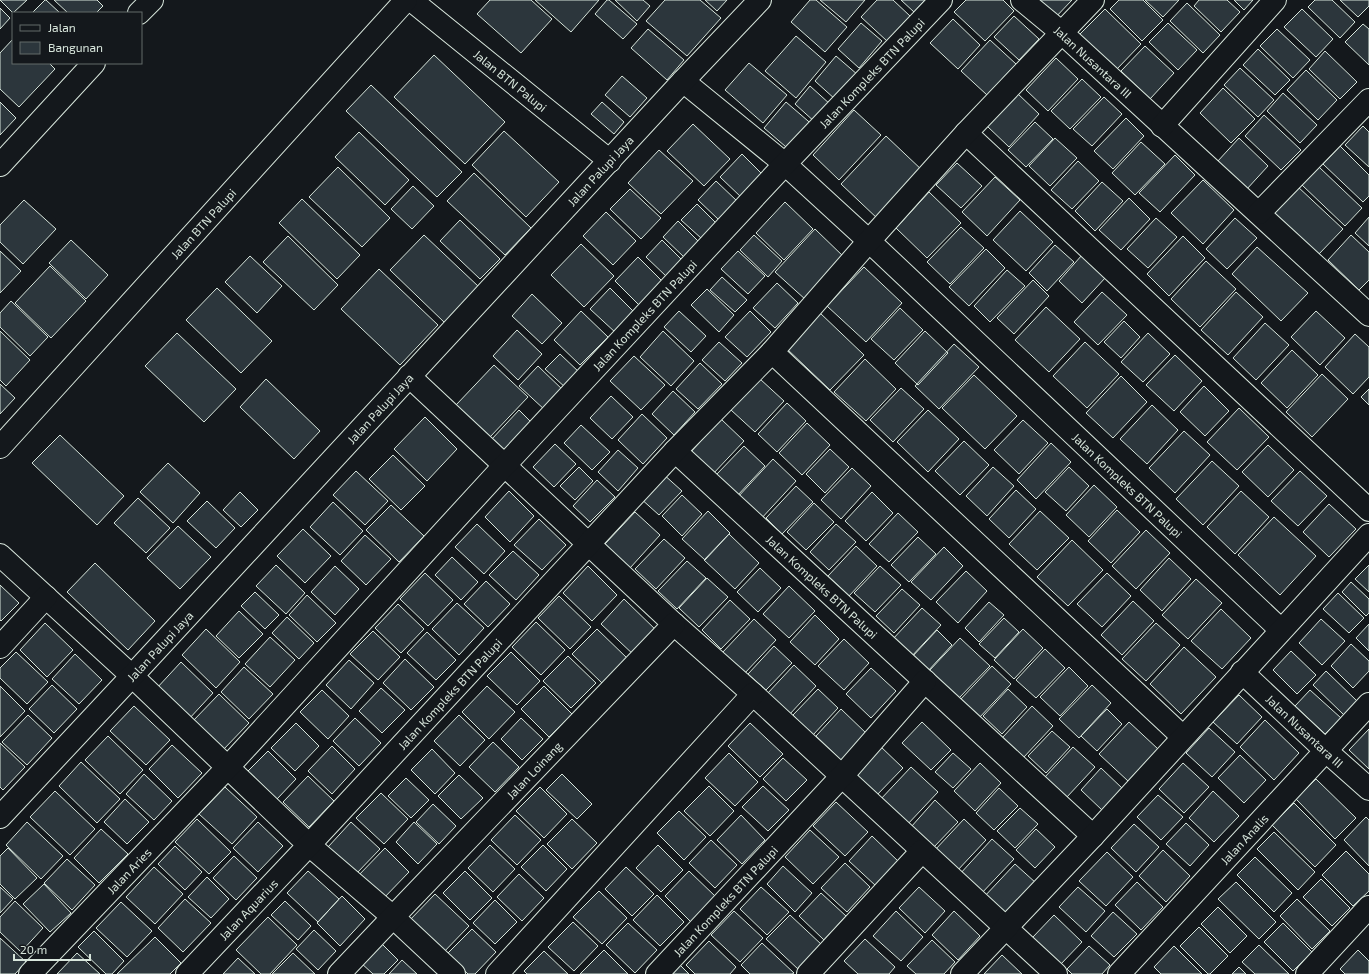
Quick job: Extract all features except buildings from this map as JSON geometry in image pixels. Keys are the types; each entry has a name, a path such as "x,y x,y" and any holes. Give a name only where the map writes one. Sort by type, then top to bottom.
{"street":[{"name":"Jalan BTN Palupi","path":"0,447 406,0"},
{"name":"Jalan BTN Palupi","path":"412,0 610,161"},
{"name":"Jalan Palupi Jaya","path":"0,817 683,81 760,0"},
{"name":"Jalan Kompleks BTN Palupi","path":"228,767 504,466 785,164 941,0"},
{"name":"Jalan Nusantara III","path":"1022,0 1062,33 1162,126 1366,307"},
{"name":"Jalan Kompleks BTN Palupi","path":"309,845 675,451 772,352 966,133 1093,0"},
{"path":"1162,126 1275,0"},
{"path":"0,165 93,64"},
{"name":"Jalan Kompleks BTN Palupi","path":"683,81 785,164 869,241 1281,630"},
{"path":"1259,213 1369,100"},
{"path":"966,133 1369,510"},
{"path":"772,352 1183,737"},
{"path":"409,376 674,624 753,694 1056,974"},
{"name":"Jalan Kompleks BTN Palupi","path":"675,451 1093,836"},
{"path":"962,974 1093,836 1369,535"},
{"path":"0,555 132,676 309,845 393,917 454,974"},
{"path":"0,647 46,597"},
{"name":"Jalan Loinang","path":"339,974 674,624"},
{"name":"Jalan Nusantara III","path":"1242,672 1369,789"},
{"name":"Jalan Kompleks BTN Palupi","path":"657,974 842,776 925,681"},
{"path":"497,974 753,694"},
{"name":"Jalan Analis","path":"1119,974 1369,704"},
{"name":"Jalan Aries","path":"30,974 228,767"},
{"name":"Jalan Aquarius","path":"187,974 309,845"},
{"path":"808,974 922,851"},
{"path":"1307,974 1369,907"}]}
